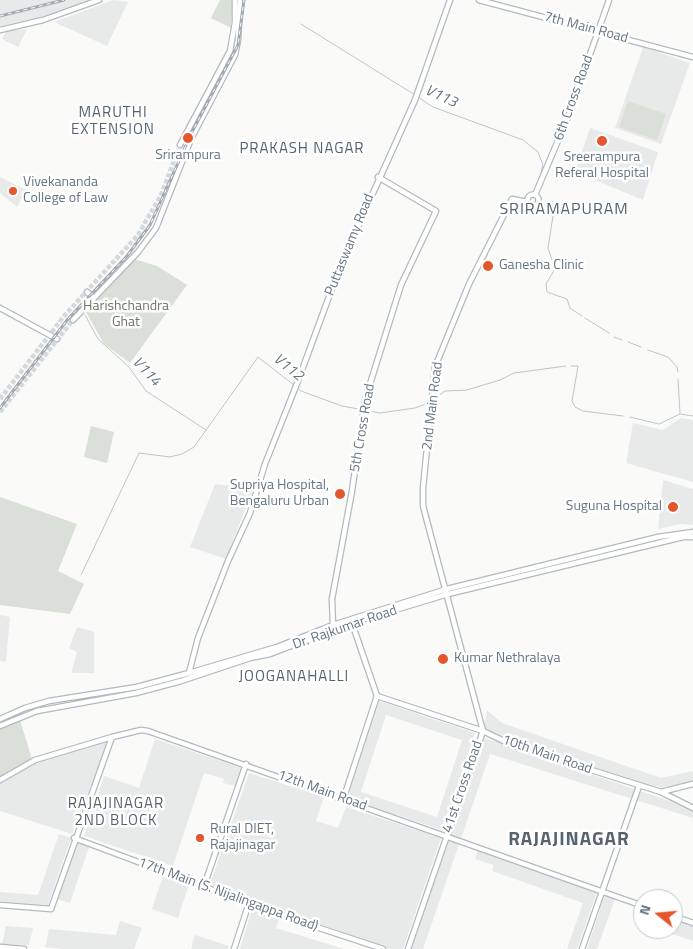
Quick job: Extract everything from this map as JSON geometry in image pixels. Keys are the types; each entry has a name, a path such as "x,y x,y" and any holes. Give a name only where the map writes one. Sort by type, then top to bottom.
{"street":[{"path":"0,30 44,20 99,0"},
{"path":"180,145 230,51 235,23 236,0"},
{"path":"73,320 148,241 160,218 191,139 235,55 238,40 240,0"},
{"name":"Puttaswamy Road","path":"189,673 198,638 228,560 250,513 256,489 341,264 378,177 415,100 450,0"},
{"name":"7th Main Road","path":"479,0 693,57"},
{"name":"6th Cross Road","path":"535,195 568,117 609,0"},
{"name":"5th Cross Road","path":"334,627 332,599 364,408 377,358 401,285 436,210 378,177"},
{"path":"535,195 538,199 536,204 531,206 527,202 528,196 535,195"},
{"name":"2nd Main Road","path":"447,592 423,506 422,488 435,367 444,341 512,199 527,202"},
{"path":"87,292 94,298"},
{"path":"0,308 57,339"},
{"name":"Dr. Rajkumar Road","path":"0,719 24,708 49,701 136,687 189,673 447,592 658,537 693,532"},
{"name":"Dr. Rajkumar Road","path":"0,726 37,710 136,693 181,681 270,654 334,627 352,623 447,592 683,537 693,537"},
{"name":"41st Cross Road","path":"408,949 483,731 447,592"},
{"path":"343,800 377,696 352,623"},
{"name":"10th Main Road","path":"377,696 483,731 512,745 661,792 693,808"},
{"name":"12th Main Road","path":"0,780 35,760 112,737 141,730 148,731 246,764 633,903"},
{"path":"0,905 50,909 112,737"},
{"path":"204,886 246,764"},
{"name":"10th Main Road","path":"661,792 693,784"},
{"path":"582,949 639,786"},
{"name":"17th Main (S. Nijalingappa Road)","path":"74,838 250,903 383,949"},
{"path":"234,949 250,903"},
{"path":"0,947 24,949"}],"shaded area":[{"path":"0,0 94,0 66,11 0,26"},
{"path":"114,0 128,2 107,46 54,22"},
{"path":"27,29 18,47 2,39 6,31"},
{"path":"643,47 690,63 661,144 615,128"},
{"path":"590,128 658,152 643,200 575,172"},
{"name":"Vivekananda College of Law","path":"0,177 26,190 17,207 0,193"},
{"path":"681,418 693,420 693,482 626,463 633,423 663,430"},
{"name":"Suguna Hospital","path":"663,480 693,489 693,525 681,524 658,529"},
{"path":"215,484 253,489 226,559 190,547"},
{"path":"0,615 10,617 6,662 0,661"},
{"path":"77,627 94,632 94,673 71,673 77,652 69,648"},
{"path":"379,701 475,733 442,830 346,798","holes":["386,715 462,740 437,817 361,792"]},
{"path":"487,710 502,723 661,778 693,771 693,782 661,787 638,783 515,743 484,729"},
{"path":"482,737 693,809 693,818 490,754 423,949 410,949"},
{"path":"155,739 242,768 236,786 223,783 224,779 204,773 173,866 84,836 104,776 139,788"},
{"path":"108,741 72,834 0,811 0,783 36,762"},
{"path":"249,773 324,797 316,821 338,828 346,807 441,838 403,949 389,949 210,884"},
{"path":"59,834 71,838 48,905 0,901 0,892 38,895"},
{"path":"77,842 89,847 70,903 57,899"},
{"path":"478,850 597,892 577,949 567,949 583,903 492,871 494,865 475,859"},
{"path":"163,876 189,884 178,918 152,909"},
{"path":"605,895 616,896 597,949 587,949"},
{"path":"252,909 279,919 276,928 344,949 240,949"},
{"path":"683,919 693,923 693,941 683,938"},
{"path":"120,921 142,928 134,949 63,949 45,947 49,929 116,935"},
{"path":"6,926 33,928 29,945 2,944"},
{"path":"195,935 229,946 228,949 191,949"}],"green space":[{"path":"220,0 232,0 231,28 211,18"},
{"path":"628,101 666,114 657,140 619,127"},
{"name":"Harishchandra Ghat","path":"134,259 157,266 187,285 130,363 104,344 86,312"},
{"path":"91,426 114,432 107,463 84,457"},
{"path":"0,497 77,524 58,571 84,584 70,614 0,605"},
{"path":"20,720 32,759 0,777 0,728"}],"waterway":[{"name":"V113","path":"301,24 415,95"},
{"name":"V113","path":"418,97 433,107 523,140 538,152 543,165 538,184"},
{"name":"V113","path":"538,203 553,216 548,248 555,269 546,284 547,292 567,299 570,308 582,316"},
{"name":"V114","path":"85,315 98,339 129,367 146,391 206,430"},
{"name":"V113","path":"585,318 609,333"},
{"name":"V113","path":"614,337 622,340"},
{"name":"V113","path":"628,342 641,347"},
{"name":"V113","path":"648,350 668,357 677,367 678,372"},
{"name":"V112","path":"81,575 139,453 170,457 182,454 194,447 258,357 294,385"},
{"name":"V112","path":"434,399 445,391 467,390 500,380 514,373 566,366"},
{"name":"V112","path":"571,366 578,366 572,401 575,407 583,411 623,416"},
{"name":"V113","path":"678,379 680,413"},
{"name":"V112","path":"297,387 301,391 342,406 380,413 415,408 429,403"},
{"name":"V112","path":"630,417 659,424 680,414 693,416"}],"tunnel":[{"path":"0,399 64,316 138,235 161,195 180,145"},
{"path":"0,412 73,320"}],"railway":[{"path":"0,16 64,0"},
{"path":"0,408 68,319 127,256 150,225 192,132 238,45 244,0"}],"place":[{"name":"Srirampura","path":"188,138"},
{"name":"Sreerampura Referal Hospital","path":"602,141"},
{"name":"Vivekananda College of Law","path":"13,191"},
{"name":"Ganesha Clinic","path":"488,266"},
{"name":"Supriya Hospital, Bengaluru Urban","path":"340,494"},
{"name":"Suguna Hospital","path":"673,507"},
{"name":"Kumar Nethralaya","path":"443,659"},
{"name":"Rural DIET, Rajajinagar","path":"200,838"}],"district":[{"name":"MARUTHI EXTENSION","path":"113,122"},
{"name":"PRAKASH NAGAR","path":"302,149"},
{"name":"SRIRAMAPURAM","path":"564,210"},
{"name":"JOOGANAHALLI","path":"294,677"},
{"name":"RAJAJINAGAR 2ND BLOCK","path":"116,812"},
{"name":"RAJAJINAGAR","path":"569,840"}]}
